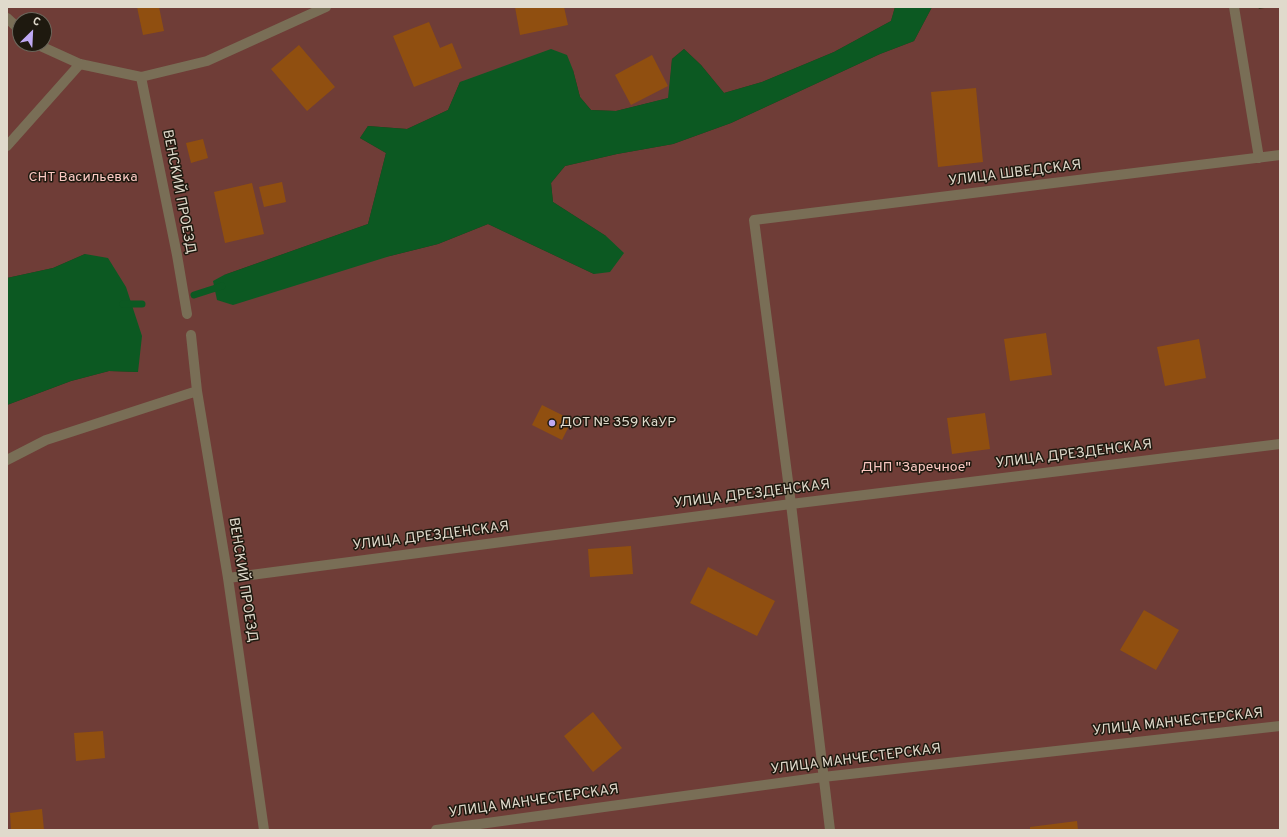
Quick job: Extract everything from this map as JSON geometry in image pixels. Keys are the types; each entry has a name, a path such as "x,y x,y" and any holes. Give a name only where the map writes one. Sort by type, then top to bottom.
{"street":[{"path":"52,51 80,64 141,77 207,61 326,7"},
{"path":"1234,7 1258,158"},
{"path":"7,146 80,64"},
{"name":"ВЕНСКИЙ ПРОЕЗД","path":"141,77 177,255 187,314"},
{"name":"УЛИЦА ШВЕДСКАЯ","path":"791,504 754,220 1280,155"},
{"name":"ВЕНСКИЙ ПРОЕЗД","path":"191,336 197,391 228,578 264,830"},
{"path":"7,460 46,440 197,391"},
{"name":"УЛИЦА ДРЕЗДЕНСКАЯ","path":"228,578 791,504 1280,444"},
{"path":"791,504 830,830"},
{"name":"УЛИЦА МАНЧЕСТЕРСКАЯ","path":"436,830 823,777 1280,726"}],"green space":[{"name":"ДНП \"Заречное\"","path":"7,7 895,7 891,21 834,52 762,82 724,93 701,65 684,49 672,59 669,98 616,111 591,110 580,97 573,70 460,82 448,110 407,129 368,126 360,138 386,153 368,224 224,275 390,256 438,244 488,224 594,274 606,236 553,202 551,183 565,166 617,154 673,144 731,123 880,54 914,41 932,7 1258,7 1259,9 1280,7 1280,830 7,830 7,405 71,381 109,371 138,372 85,254 53,268 7,278"}],"shaded area":[{"path":"895,7 932,7 914,41 880,54 731,123 673,144 617,154 565,166 551,183 553,202 606,236 624,253 610,272 594,274 488,224 438,244 390,256 233,305 217,300 213,281 224,275 368,224 386,153 360,138 368,126 407,129 448,110 460,82 551,49 567,55 573,70 580,97 591,110 616,111 668,98 672,59 684,49 701,65 724,93 762,82 834,52 891,21"},
{"path":"85,254 108,258 126,287 142,336 138,372 109,371 71,381 7,405 7,278 53,268"}],"building":[{"path":"137,7 159,7 164,31 143,35"},
{"path":"515,7 564,7 568,25 520,35"},
{"path":"429,22 440,48 452,43 462,68 414,87 393,36"},
{"path":"299,45 335,87 307,111 271,69"},
{"path":"652,55 668,86 631,105 615,75"},
{"path":"976,88 983,162 938,167 931,92"},
{"path":"203,139 208,158 191,163 186,143"},
{"path":"282,182 286,202 264,207 259,187"},
{"path":"252,183 264,234 225,243 214,192"},
{"path":"1046,333 1052,375 1010,381 1004,339"},
{"path":"1199,339 1206,378 1165,386 1157,347"},
{"name":"ДОТ № 359 КаУР","path":"542,405 572,420 562,440 532,425"},
{"path":"985,413 990,449 952,454 947,418"},
{"path":"631,546 633,574 590,577 588,549"},
{"path":"708,567 775,601 757,636 690,603"},
{"path":"1144,610 1179,630 1156,670 1120,650"},
{"path":"593,712 622,748 593,772 564,736"},
{"path":"103,731 105,758 76,761 74,733"},
{"path":"42,809 44,830 11,830 10,813"},
{"path":"1077,821 1078,830 1030,830 1030,827"}],"waterway":[{"path":"194,295 222,286"},
{"path":"123,304 142,304"}],"place":[{"name":"ДОТ № 359 КаУР","path":"552,423"}],"park label":[{"name":"СНТ Васильевка","path":"83,178"}]}
